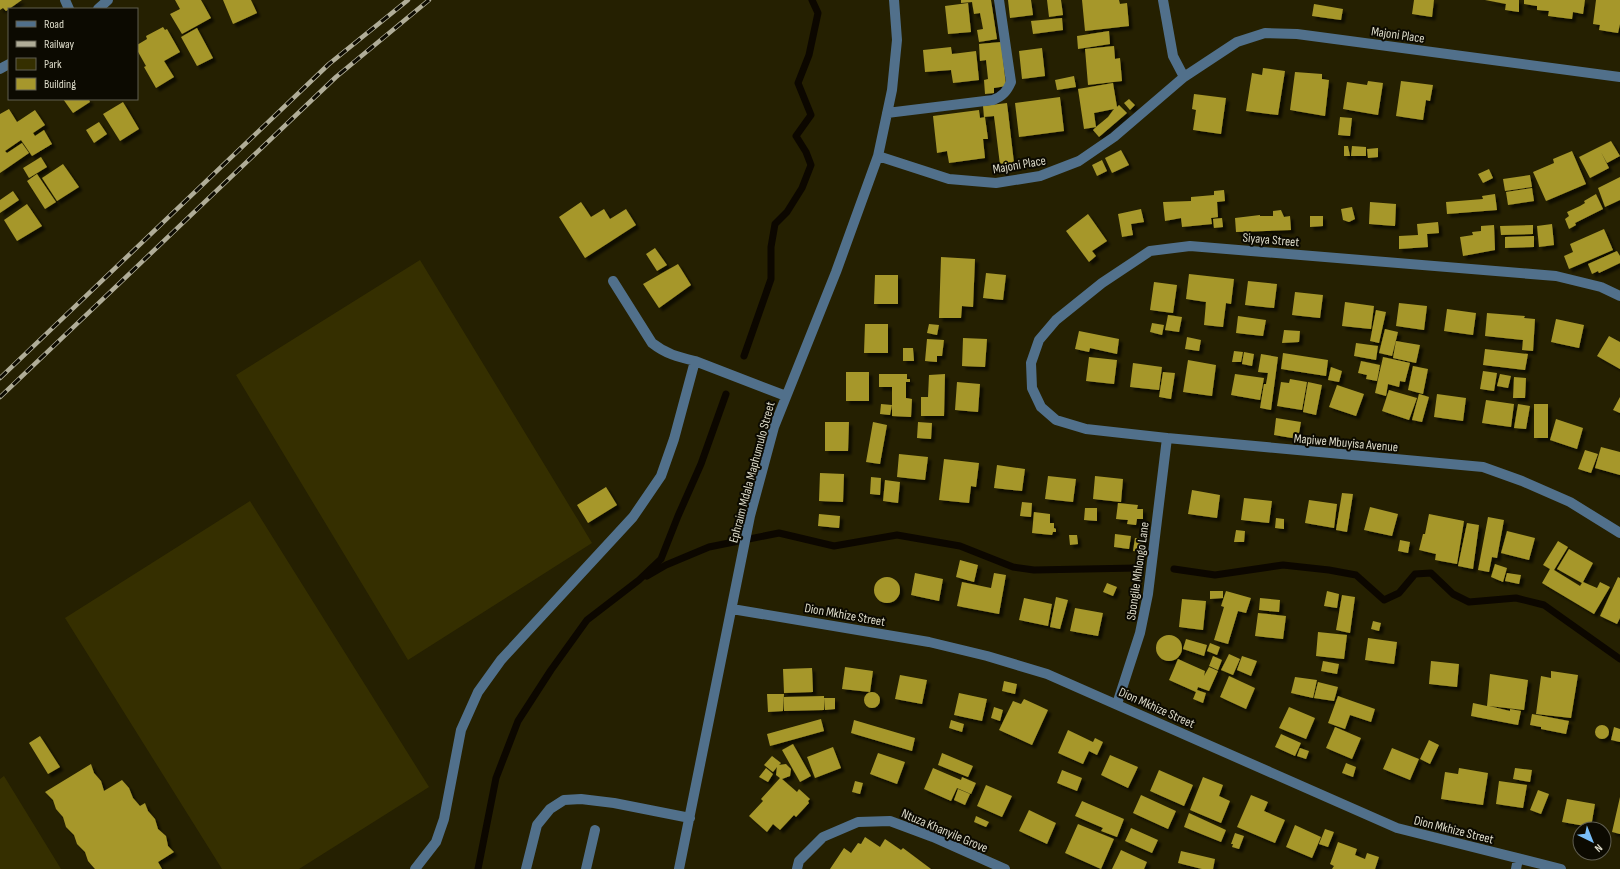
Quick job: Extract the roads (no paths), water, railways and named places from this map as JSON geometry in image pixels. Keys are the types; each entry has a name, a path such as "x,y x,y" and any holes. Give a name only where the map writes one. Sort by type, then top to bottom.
{"street":[{"path":"99,8 108,0"},
{"name":"Ephraim Mdala Maphumulo Street","path":"680,869 740,562 750,516 774,427 836,272 878,156 892,90 897,40 894,0"},
{"path":"888,113 993,100 1001,97 1008,90 1011,82 999,0"},
{"path":"1163,0 1173,56 1184,77"},
{"name":"Majoni Place","path":"878,156 949,179 996,182 1040,176 1079,161 1114,137 1184,77 1237,42 1265,33 1297,34 1620,77"},
{"name":"Siyaya Street","path":"1056,420 1041,407 1032,388 1031,363 1039,340 1062,315 1102,283 1150,251 1190,246 1556,276 1601,287 1620,296"},
{"path":"613,281 652,343 661,350 674,357 695,361 786,396"},
{"path":"415,869 436,842 444,819 461,730 478,692 501,660 633,516 661,476 674,439 695,361"},
{"name":"Mapiwe Mbuyisa Avenue","path":"1056,420 1086,429 1167,438 1483,467 1522,481 1570,502 1620,533"},
{"name":"Sbongile Mhlongo Lane","path":"1117,704 1140,633 1148,594 1167,438"},
{"name":"Dion Mkhize Street","path":"732,608 929,642 980,654 1047,674 1397,828 1517,864 1561,869"},
{"path":"526,869 537,825 550,809 564,800 580,799 690,818"},
{"name":"Ntuza Khanyile Grove","path":"797,869 799,861 823,837 858,822 890,821 933,837 1004,869"},
{"path":"586,869 595,830"}],"waterway":[{"path":"744,356 771,279 771,247 775,224 787,212 802,188 811,165 806,152 796,136 811,115 798,83 809,55 818,13 812,0"},
{"path":"478,869 496,778 518,721 551,670 587,620 639,580 661,559 701,464 726,394"},
{"path":"647,576 666,565 709,547 779,533 834,546 897,535 960,546 1013,567 1034,570 1137,568"},
{"path":"1174,569 1215,575 1283,565 1329,570 1356,575 1384,600 1399,593 1415,574 1431,573 1453,594 1469,602 1516,598 1544,605 1620,659"}],"railway":[{"path":"0,378 329,64 408,0"},
{"path":"0,397 336,77 429,0"}]}
